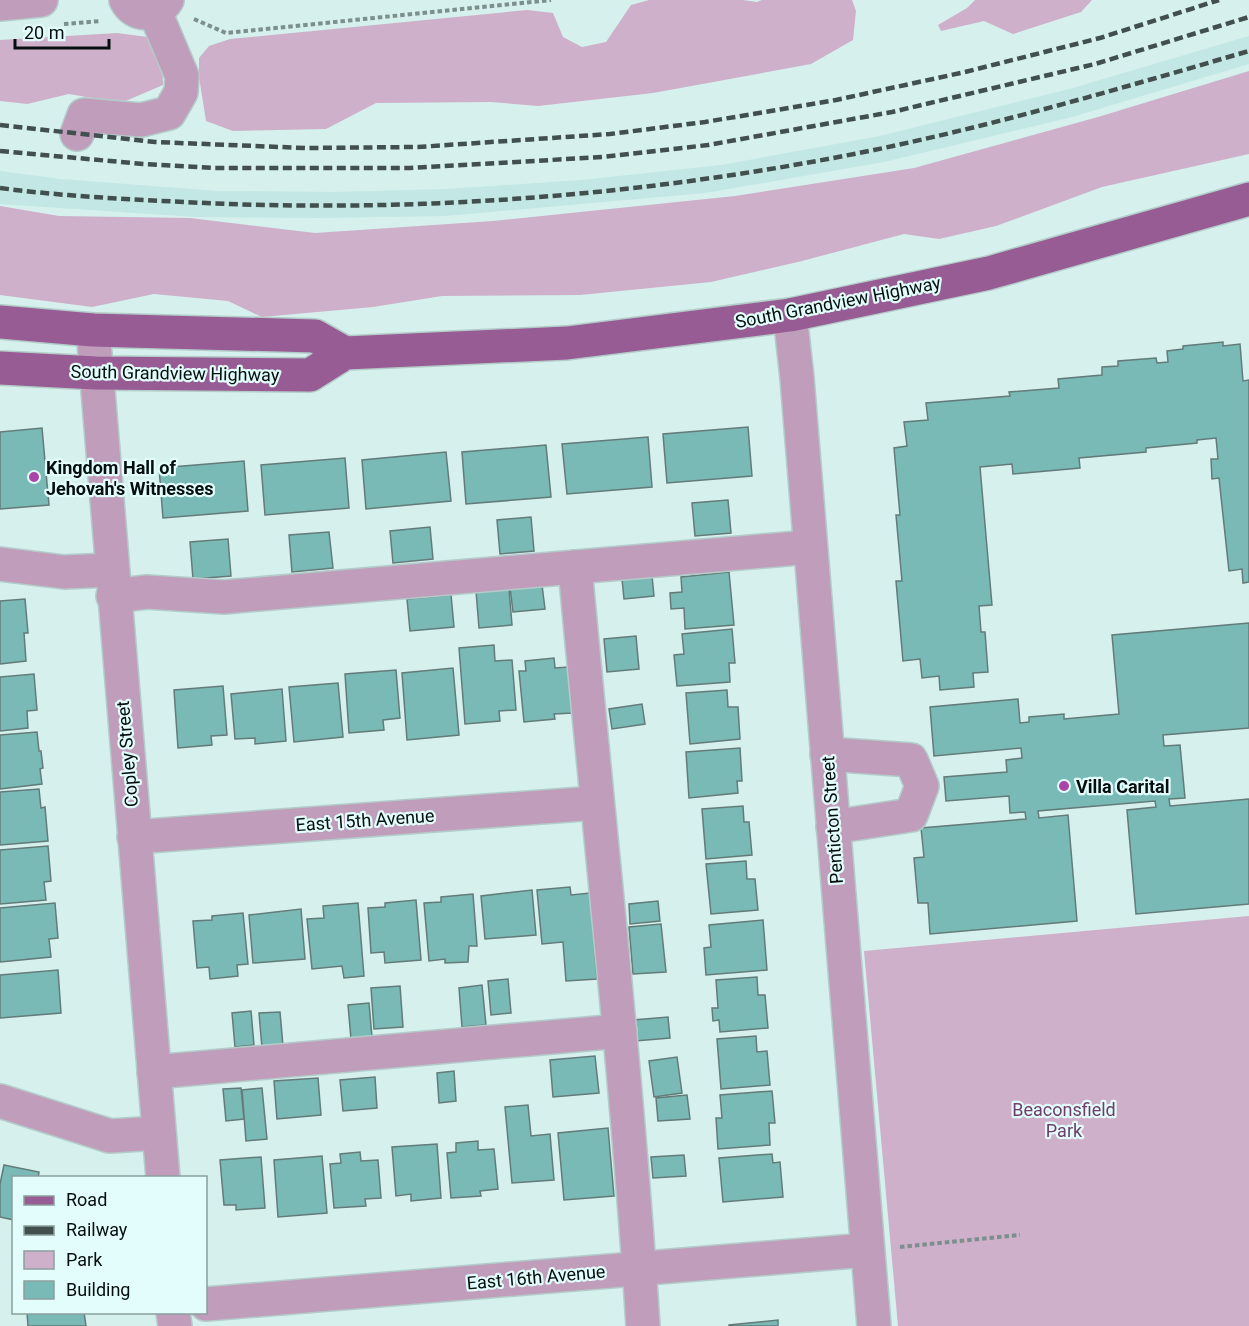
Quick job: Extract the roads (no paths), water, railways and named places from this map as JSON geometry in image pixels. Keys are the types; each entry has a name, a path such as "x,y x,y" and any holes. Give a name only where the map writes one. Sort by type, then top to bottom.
{"main road":[{"name":"South Grandview Highway","path":"0,368 96,374 310,375 345,353 567,343 790,315 989,273 1249,198"},
{"path":"0,322 93,330 315,336 345,353"}],"street":[{"path":"0,4 49,12"},
{"path":"77,134 84,115 141,120 170,113 181,92 182,76 143,13"},
{"name":"Penticton Street","path":"790,315 874,1326"},
{"name":"Copley Street","path":"93,330 112,583 163,1176"},
{"path":"0,564 64,572 147,592 224,597 810,547"},
{"path":"575,567 596,803 620,1031 644,1326"},
{"path":"827,754 911,760 922,786 911,815 833,827"},
{"name":"East 15th Avenue","path":"134,837 596,803"},
{"path":"154,1072 620,1031"},
{"path":"0,1101 110,1136 159,1133"},
{"name":"East 16th Avenue","path":"207,1304 867,1250"}],"railway":[{"path":"0,125 155,142 305,148 418,147 610,134 705,122 836,100 965,72 1100,38 1219,0"},
{"path":"0,151 214,168 410,168 603,157 708,145 892,112 1095,64 1249,17"},
{"path":"0,188 115,198 271,205 444,203 617,190 789,166 921,140 1062,104 1249,51"}],"place":[{"name":"Kingdom Hall of Jehovah's Witnesses","path":"34,477"},
{"name":"Villa Carital","path":"1064,786"}],"park label":[{"name":"Beaconsfield Park","path":"1064,1119"}]}
